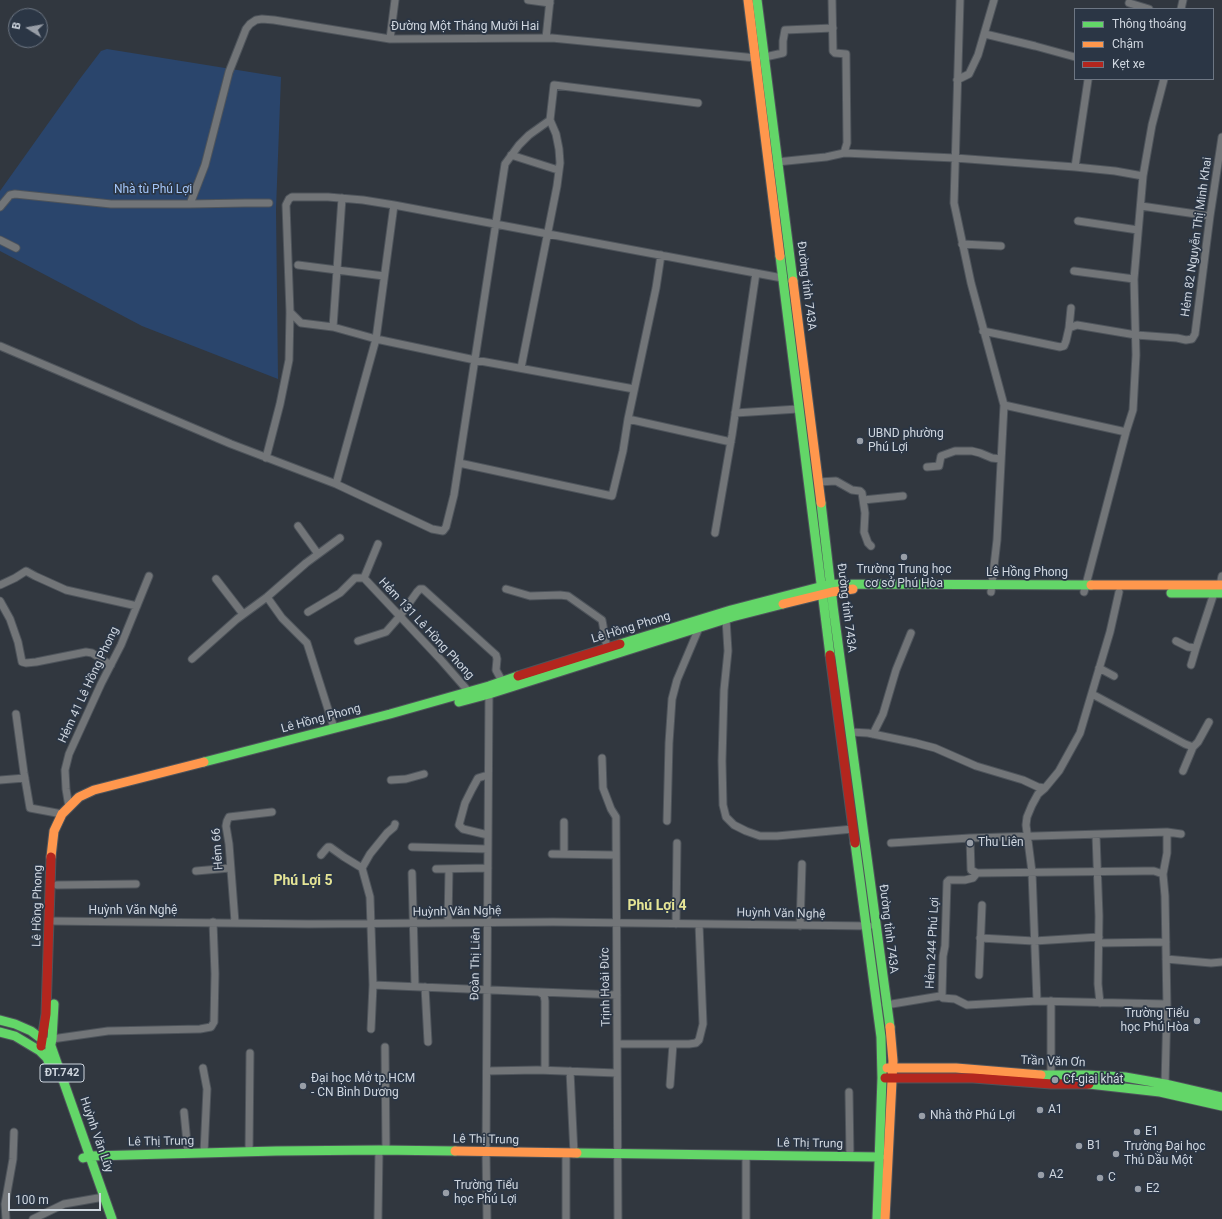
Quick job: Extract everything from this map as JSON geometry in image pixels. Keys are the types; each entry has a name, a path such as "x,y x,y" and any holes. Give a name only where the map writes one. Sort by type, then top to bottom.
{"street":[{"path":"390,39 395,0"},
{"path":"528,0 550,2 546,38"},
{"name":"Đường tỉnh 743A","path":"748,0 760,58"},
{"name":"Đường tỉnh 743A","path":"757,0 760,58 773,162 792,277 890,1037 892,1073 876,1219"},
{"path":"832,0 834,52 846,54 847,143 844,153"},
{"path":"960,0 954,203 962,244 983,331 1004,405 997,540 992,589"},
{"path":"957,80 969,74 978,55 994,0"},
{"path":"1129,3 1146,8"},
{"name":"Đường Một Tháng Mười Hai","path":"190,204 205,165 229,72 243,34 250,24 256,20 274,20 390,39 546,38 760,58 783,53 784,34 786,30 833,28"},
{"path":"985,34 1074,57"},
{"path":"1075,167 1088,80"},
{"path":"1085,588 1133,410 1136,355 1134,279 1143,176 1152,125 1164,80"},
{"path":"521,368 557,186 560,163 556,134 550,120 554,85 698,103"},
{"path":"0,346 231,444 336,484 432,529 442,532 446,527 454,495 505,164 518,145 550,120"},
{"name":"Hẻm 82 Nguyễn Thị Minh Khai","path":"1136,335 1192,340 1222,138"},
{"path":"773,162 826,157 844,153 955,158 1075,167 1115,171 1143,176"},
{"path":"511,155 558,170"},
{"name":"Đường tỉnh 743A","path":"773,162 782,278 798,409 865,926 881,1037 885,1219"},
{"path":"0,207 12,194 111,204 268,203"},
{"path":"266,458 280,404 289,360 290,312 287,201 289,199 296,197 342,198 394,205 782,278 792,277"},
{"path":"333,327 342,198"},
{"path":"336,484 376,339 394,205"},
{"path":"1141,206 1210,216"},
{"path":"1078,220 1138,230"},
{"path":"0,240 16,248"},
{"path":"962,244 1001,246"},
{"path":"459,463 612,496 624,451 628,420 656,288 661,255"},
{"path":"298,265 384,276"},
{"path":"1074,271 1134,279"},
{"path":"715,533 756,273"},
{"path":"983,331 1060,347 1064,346 1069,328 1071,308"},
{"path":"290,312 301,323 333,327 376,339 475,360 634,390"},
{"path":"1069,328 1078,325 1136,335"},
{"path":"793,362 803,361"},
{"path":"1004,405 1126,432"},
{"path":"735,413 798,409"},
{"path":"628,420 730,442"},
{"path":"803,446 813,445"},
{"path":"927,467 939,466 940,456 955,451 972,450 992,458 1001,459"},
{"path":"818,482 836,481 852,490 860,491 862,493 864,532 868,543 871,546"},
{"path":"863,500 903,496"},
{"path":"298,526 318,554"},
{"path":"192,659 243,614 267,597 306,563 340,538"},
{"path":"364,578 378,544"},
{"path":"0,585 26,571 66,590 137,606"},
{"name":"Hẻm 41 Lê Hồng Phong","path":"69,807 65,770 69,754 101,684 121,645 149,576"},
{"name":"Hẻm 131 Lê Hồng Phong","path":"308,612 340,593 354,578 364,578 469,692"},
{"path":"216,579 243,614"},
{"path":"1191,665 1220,586"},
{"name":"Lê Hồng Phong","path":"53,921 51,852 54,831 62,814 80,797 94,790 469,692 489,690 502,681 731,610 832,588 992,589 1220,586"},
{"name":"Lê Hồng Phong","path":"1085,588 1119,592 1220,586"},
{"path":"358,641 386,632 400,616 417,592 420,589 423,589 496,655 496,670 502,681"},
{"path":"506,589 530,596 568,596 602,620 607,648"},
{"name":"Lê Hồng Phong","path":"47,1058 49,1041 46,1014 57,885 58,852 61,833 68,818 78,806 97,797 542,676 821,590"},
{"path":"1037,1001 1032,872 1027,837 1027,817 1038,794 1059,771 1080,733 1110,632 1119,592"},
{"path":"267,597 282,618 307,643 334,728"},
{"path":"0,601 10,619 18,642 22,662 36,662 86,652 92,653 111,665"},
{"path":"726,620 728,650 724,690 722,761 723,805 726,817 734,826 760,836 777,836 853,829"},
{"path":"667,822 668,743 672,699 677,680 699,628"},
{"path":"872,734 883,714 896,670 911,633"},
{"path":"1176,641 1188,647 1196,648"},
{"path":"1099,668 1114,676"},
{"name":"Đoàn Thị Liên","path":"487,1219 486,1152 489,690"},
{"path":"1092,694 1171,737 1193,747"},
{"path":"16,714 30,808 62,814"},
{"path":"1183,771 1193,747 1198,742 1209,722"},
{"path":"850,732 872,734 935,748 976,766 1045,788"},
{"name":"Trịnh Hoài Đức","path":"602,758 603,788 611,809 616,817 618,1219"},
{"path":"391,780 406,779 424,774"},
{"path":"488,775 478,778 465,803 458,825 463,828 488,835"},
{"path":"0,780 25,778"},
{"name":"Hẻm 66","path":"235,922 229,844 226,826 229,817 272,812"},
{"path":"564,822 564,854"},
{"path":"362,868 370,854 395,824"},
{"path":"1165,1084 1167,1004 1163,874 1168,853 1166,832"},
{"path":"891,843 970,838 1096,834 1166,832 1181,834"},
{"path":"1096,834 1099,940 1098,984 1100,1003"},
{"path":"970,838 971,870 977,873 1154,871 1163,874"},
{"path":"676,924 677,843"},
{"path":"321,855 326,848 330,847 362,868 370,897 373,985 371,1029"},
{"path":"412,847 488,849"},
{"path":"552,854 615,855"},
{"path":"800,926 802,864"},
{"path":"196,871 230,868"},
{"path":"436,869 488,868"},
{"path":"448,923 449,869"},
{"path":"412,872 412,923 415,986"},
{"name":"Hẻm 244 Phú Lợi","path":"886,1005 942,995 946,946 946,882 949,880 973,878 977,873"},
{"path":"57,885 136,884"},
{"path":"979,975 982,905"},
{"name":"Huỳnh Văn Nghệ","path":"53,921 309,924 488,922 800,926 875,925"},
{"path":"0,1020 15,1024 49,1041 108,1031 200,1029 210,1027 214,1022 215,974 213,922"},
{"path":"618,1044 696,1043 699,1040 703,1024 699,924"},
{"path":"980,938 1034,941 1099,940 1166,942"},
{"path":"1166,959 1211,963 1222,962"},
{"path":"373,985 487,989 508,992 617,995"},
{"path":"425,987 428,1042"},
{"path":"539,992 544,995 545,1000 545,1070"},
{"path":"940,996 943,998 955,999 967,1005 1037,1001 1167,1004"},
{"path":"1051,1001 1051,1080"},
{"name":"ĐT.742","path":"0,1032 15,1036 40,1050 47,1058 87,1157"},
{"name":"Lê Hồng Phong","path":"40,1050 49,1041"},
{"name":"Huỳnh Văn Lũy","path":"49,1041 87,1157 105,1219"},
{"path":"670,1085 673,1044"},
{"path":"378,1219 383,1150 385,1047"},
{"path":"249,1152 250,1053"},
{"path":"203,1068 207,1089 204,1153"},
{"path":"487,1071 545,1070 617,1073"},
{"path":"566,1219 570,1154 570,1071"},
{"name":"Trần Văn Ơn","path":"882,1073 973,1078 1051,1080 1128,1087 1160,1092 1222,1106"},
{"name":"Trần Văn Ơn","path":"1051,1080 1110,1076 1140,1079 1222,1097"},
{"path":"849,1092 850,1157"},
{"path":"184,1112 188,1153"},
{"path":"6,1219 5,1204 12,1159 14,1132"},
{"name":"Lê Thị Trung","path":"87,1157 188,1153 383,1150 570,1154 884,1157"},
{"path":"746,1156 746,1219"},
{"name":"Huỳnh Văn Lũy","path":"87,1157 112,1219"},
{"path":"33,1219 64,1204 98,1198"}],"green space":[{"name":"Nhà tù Phú Lợi","path":"107,49 281,77 276,209 278,379 142,326 0,251 0,191 79,80 101,51"}],"traffic: fast":[{"path":"757,0 793,281"},
{"path":"780,256 830,655"},
{"path":"821,503 833,606 890,1027"},
{"path":"620,644 731,610 831,584 1091,585"},
{"path":"1171,593 1222,593"},
{"path":"459,702 489,694 732,617 783,604"},
{"path":"204,762 390,714 489,686 518,676"},
{"path":"855,843 881,1037 882,1078 877,1219"},
{"path":"49,1053 52,1039 54,1004"},
{"path":"0,1020 15,1024 31,1031 51,1046 112,1219"},
{"path":"0,1032 15,1036 40,1051 47,1058 53,1073"},
{"path":"1041,1075 1125,1077 1165,1084 1222,1097"},
{"path":"1089,1084 1160,1092 1222,1106"},
{"path":"83,1158 91,1156 276,1151 455,1151"},
{"path":"577,1153 880,1157"}],"traffic: slow":[{"path":"748,0 780,256"},
{"path":"793,281 821,503"},
{"path":"1091,585 1222,585"},
{"path":"783,604 832,592 853,589"},
{"path":"51,857 54,831 62,814 79,797 94,790 204,762"},
{"path":"885,1219 893,1061 890,1027"},
{"path":"887,1068 956,1068 1041,1075"},
{"path":"455,1151 577,1153"}],"traffic: jam":[{"path":"518,676 620,644"},
{"path":"830,655 855,843"},
{"path":"41,1046 46,1014 51,857"},
{"path":"885,1078 973,1078 1051,1084 1089,1084"}],"place":[{"name":"UBND phường Phú Lợi","path":"860,441"},
{"name":"Trường Trung học cơ sở Phú Hòa","path":"904,557"},
{"name":"Thu Liên","path":"970,843"},
{"name":"Trường Tiểu học Phú Hòa","path":"1197,1021"},
{"name":"Cf-giai khát","path":"1055,1080"},
{"name":"Đại học Mở tp.HCM - CN Bình Dương","path":"303,1086"},
{"name":"A1","path":"1040,1110"},
{"name":"Nhà thờ Phú Lợi","path":"922,1116"},
{"name":"E1","path":"1137,1132"},
{"name":"B1","path":"1079,1146"},
{"name":"Trường Đại học Thủ Dầu Một","path":"1116,1154"},
{"name":"A2","path":"1041,1175"},
{"name":"C","path":"1100,1178"},
{"name":"E2","path":"1138,1189"},
{"name":"Trường Tiểu học Phú Lợi","path":"446,1193"}],"district":[{"name":"Phú Lợi 5","path":"303,881"},
{"name":"Phú Lợi 4","path":"657,906"}]}
